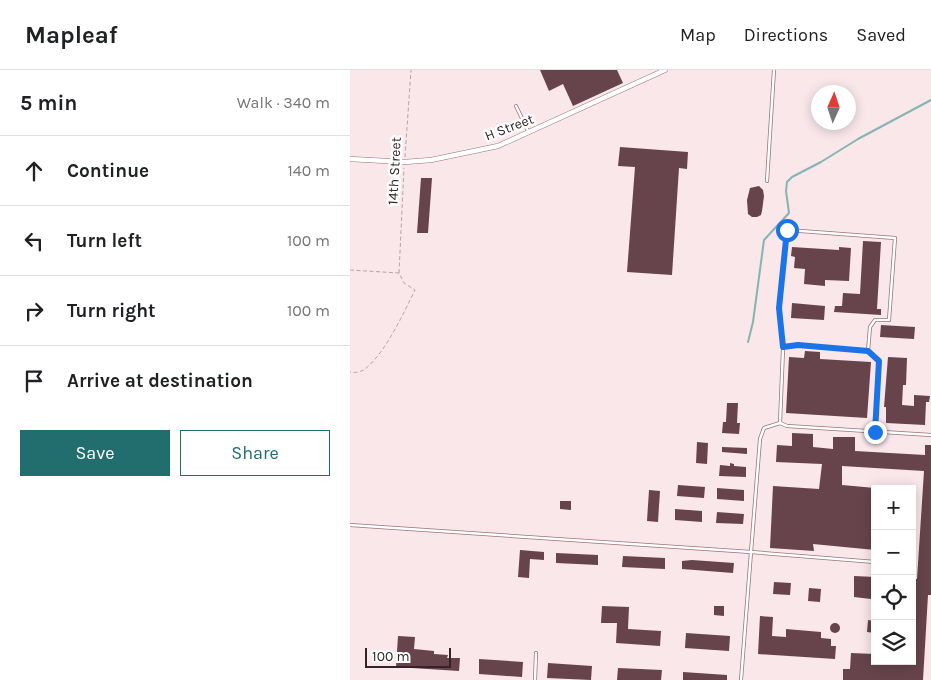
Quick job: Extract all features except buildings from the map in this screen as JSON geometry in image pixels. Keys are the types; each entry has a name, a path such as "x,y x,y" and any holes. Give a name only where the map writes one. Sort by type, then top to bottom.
{"street":[{"name":"H Street","path":"350,159 404,162 431,160 498,146 665,70"}],"lane":[{"path":"767,181 774,70"},
{"path":"516,106 528,133"},
{"path":"780,422 783,347 779,308 787,230 895,238 889,320 875,320 870,327 868,351"},
{"path":"783,347 798,345 868,351 879,361 875,432"},
{"path":"780,422 787,426 931,435"},
{"path":"741,680 760,439 764,428 780,422"},
{"path":"350,524 871,562"},
{"path":"536,653 536,680"}],"path":[{"name":"14th Street","path":"398,273 411,70"},
{"path":"350,270 398,273 404,283 415,290 382,349 360,371 350,372"}],"waterway":[{"path":"748,342 753,322 764,240 789,213 786,191 787,182 792,177 858,139 931,100"}],"route":[{"path":"787,230 779,308 783,347 798,345 868,351 879,361 875,432"}]}
